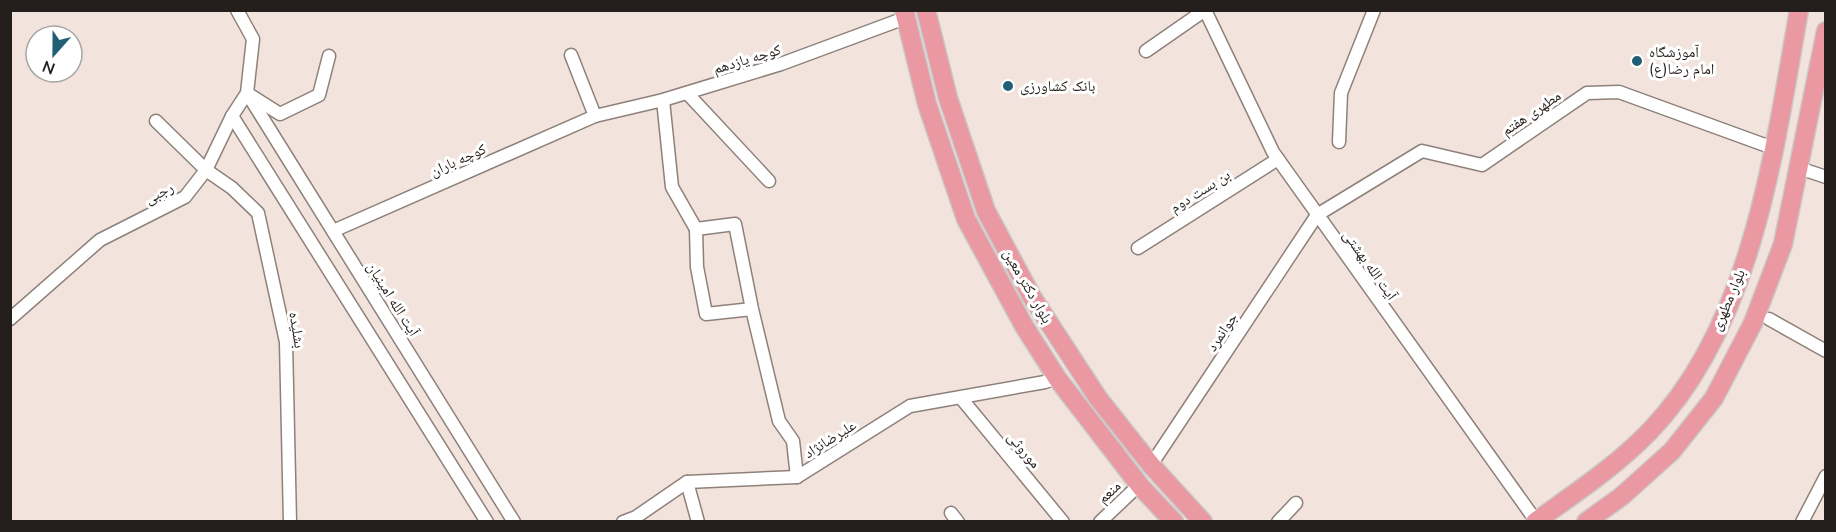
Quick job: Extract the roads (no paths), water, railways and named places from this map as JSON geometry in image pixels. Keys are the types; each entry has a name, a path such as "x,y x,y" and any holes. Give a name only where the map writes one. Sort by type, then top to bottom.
{"main road":[{"name":"بلوار دکتر معین","path":"926,10 948,98 986,211 1032,297 1098,398 1151,465 1203,522"},
{"name":"بلوار مطهری","path":"1536,521 1611,466 1650,431 1689,382 1726,311 1754,236 1799,10"},
{"name":"بلوار دکتر معین","path":"905,14 927,105 966,219 1024,326 1057,378 1139,485 1174,522"},
{"name":"بلوار مطهری","path":"1586,522 1622,496 1672,451 1714,398 1753,323 1783,244 1826,31"}],"street":[{"path":"1146,51 1205,10"},
{"name":"آیت الله بهشتی","path":"1205,10 1278,159 1536,521"},
{"path":"1339,142 1341,93 1374,10"},
{"name":"رجبی","path":"10,319 100,240 185,197 206,170 232,116 247,93 253,39 243,13"},
{"name":"کوچه یازدهم","path":"594,116 663,100 781,64 905,14"},
{"path":"571,55 594,116"},
{"path":"247,93 280,114 319,95 329,56"},
{"name":"مطهری هفتم","path":"1317,215 1422,151 1482,165 1587,93 1619,92 1773,148"},
{"name":"آیت الله امینیان","path":"247,93 514,522"},
{"path":"687,93 769,181"},
{"path":"663,100 672,187 696,229 698,267 705,314 752,309"},
{"path":"232,116 487,522"},
{"name":"کوچه باران","path":"333,231 594,116"},
{"name":"بشلیده","path":"156,121 206,170 232,188 258,213 285,342 290,522"},
{"name":"بن بست دوم","path":"1138,248 1278,159"},
{"path":"1799,168 1826,177"},
{"name":"جوانمرد","path":"1151,465 1317,215"},
{"path":"696,229 735,224 752,309 779,421 793,441 797,477"},
{"path":"1769,319 1826,351"},
{"name":"علیرضانژاد","path":"687,482 797,477 910,406 1046,382 1057,378"},
{"name":"موروثی","path":"961,398 1063,522"},
{"path":"1802,522 1826,476"},
{"path":"622,522 636,517 687,482 698,522"},
{"name":"منعم","path":"1100,522 1139,485"},
{"path":"1278,522 1296,503"}],"place":[{"name":"آموزشگاه امام رضا(ع)","path":"1637,61"},
{"name":"بانک کشاورزی","path":"1008,86"}]}
